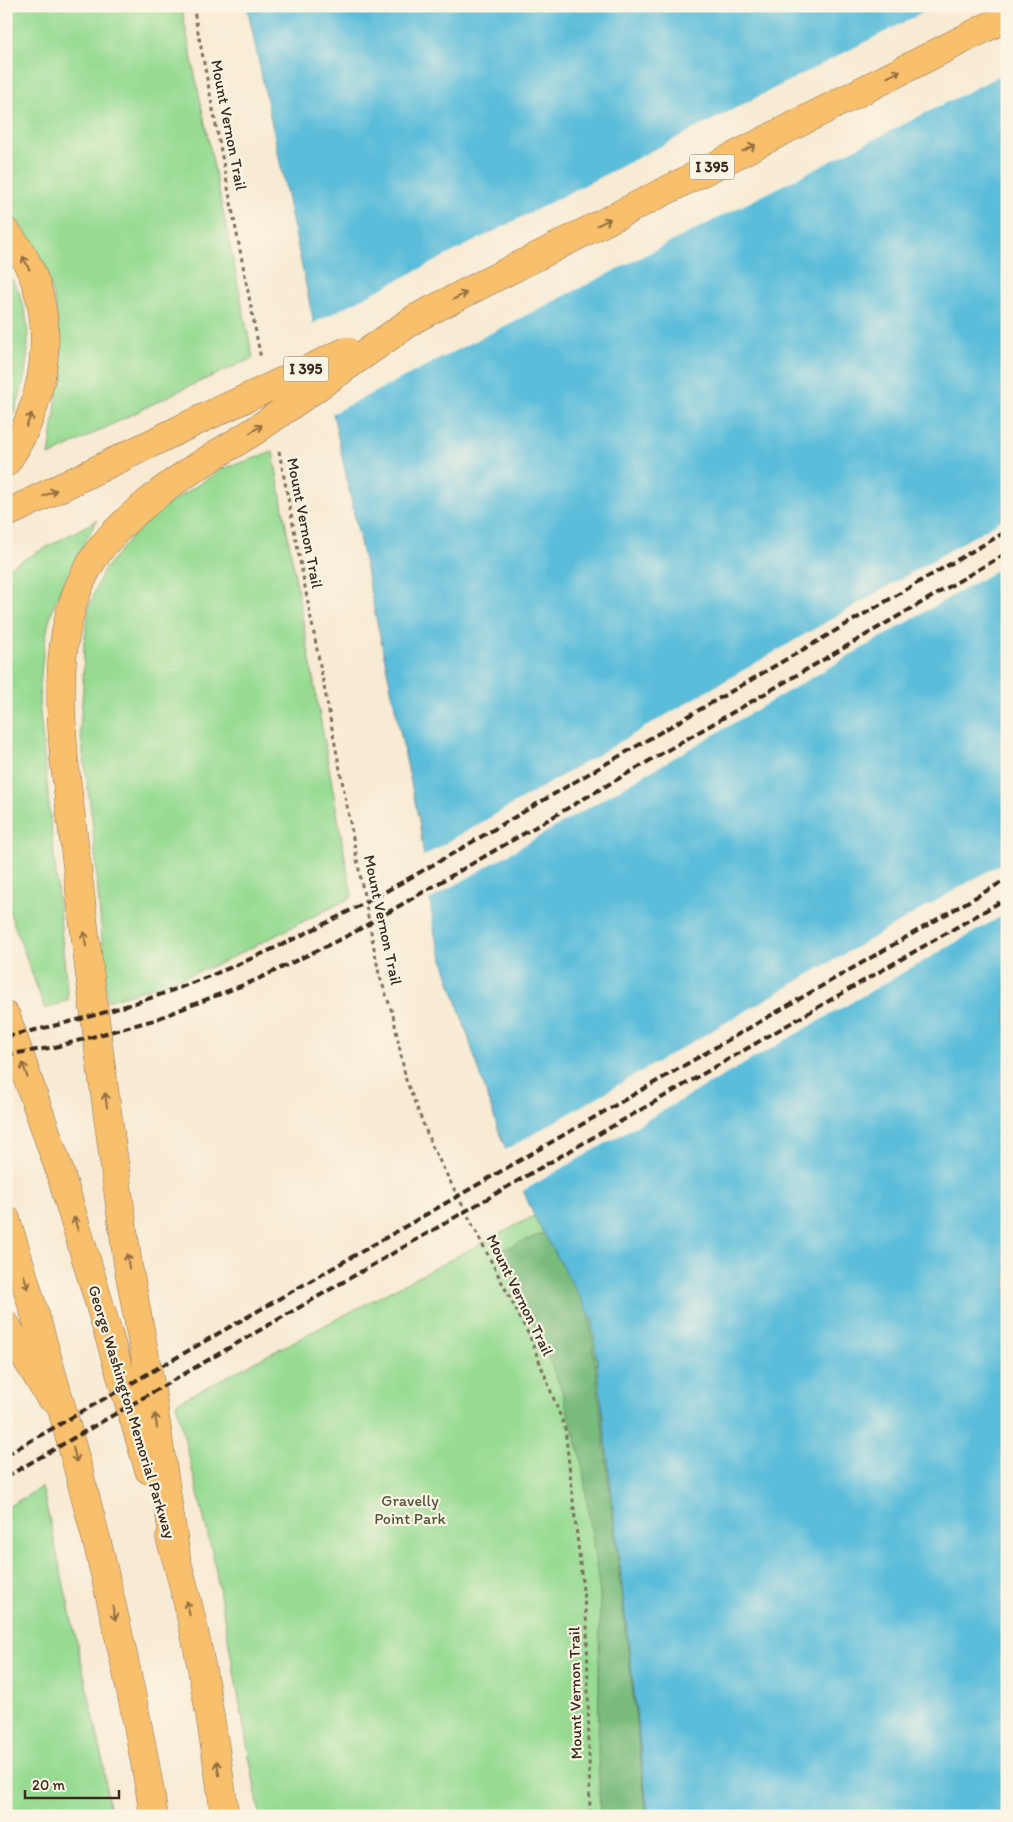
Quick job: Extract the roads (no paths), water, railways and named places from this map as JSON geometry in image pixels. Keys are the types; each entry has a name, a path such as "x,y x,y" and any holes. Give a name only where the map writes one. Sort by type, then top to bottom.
{"highway":[{"name":"I 395","path":"6,514 197,421 416,318 1007,17"},
{"path":"6,232 16,243 30,269 39,296 45,325 46,352 43,377 35,405 24,431 6,463"},
{"path":"176,1556 150,1383 128,1266 99,1051 64,758 61,719 62,653 66,623 86,572 99,552 116,532 160,492 253,432 416,318"},
{"name":"George Washington Memorial Parkway","path":"6,1016 60,1172 176,1556 196,1640 211,1721 225,1816"},
{"path":"6,1219 38,1319 68,1428 128,1675 145,1758 154,1816"},
{"path":"6,1325 68,1428"}],"water":[{"path":"247,6 1007,6 1007,1816 648,1816 592,1319 534,1216 500,1135 435,935 419,821"}],"railway":[{"path":"6,1036 87,1017 166,993 217,973 308,932 441,860 1007,531"},
{"path":"6,1055 55,1047 154,1020 256,980 351,934 1007,553"},
{"path":"6,1455 1007,879"},
{"path":"6,1477 1007,898"}],"park label":[{"name":"Gravelly Point Park","path":"410,1509"}]}
